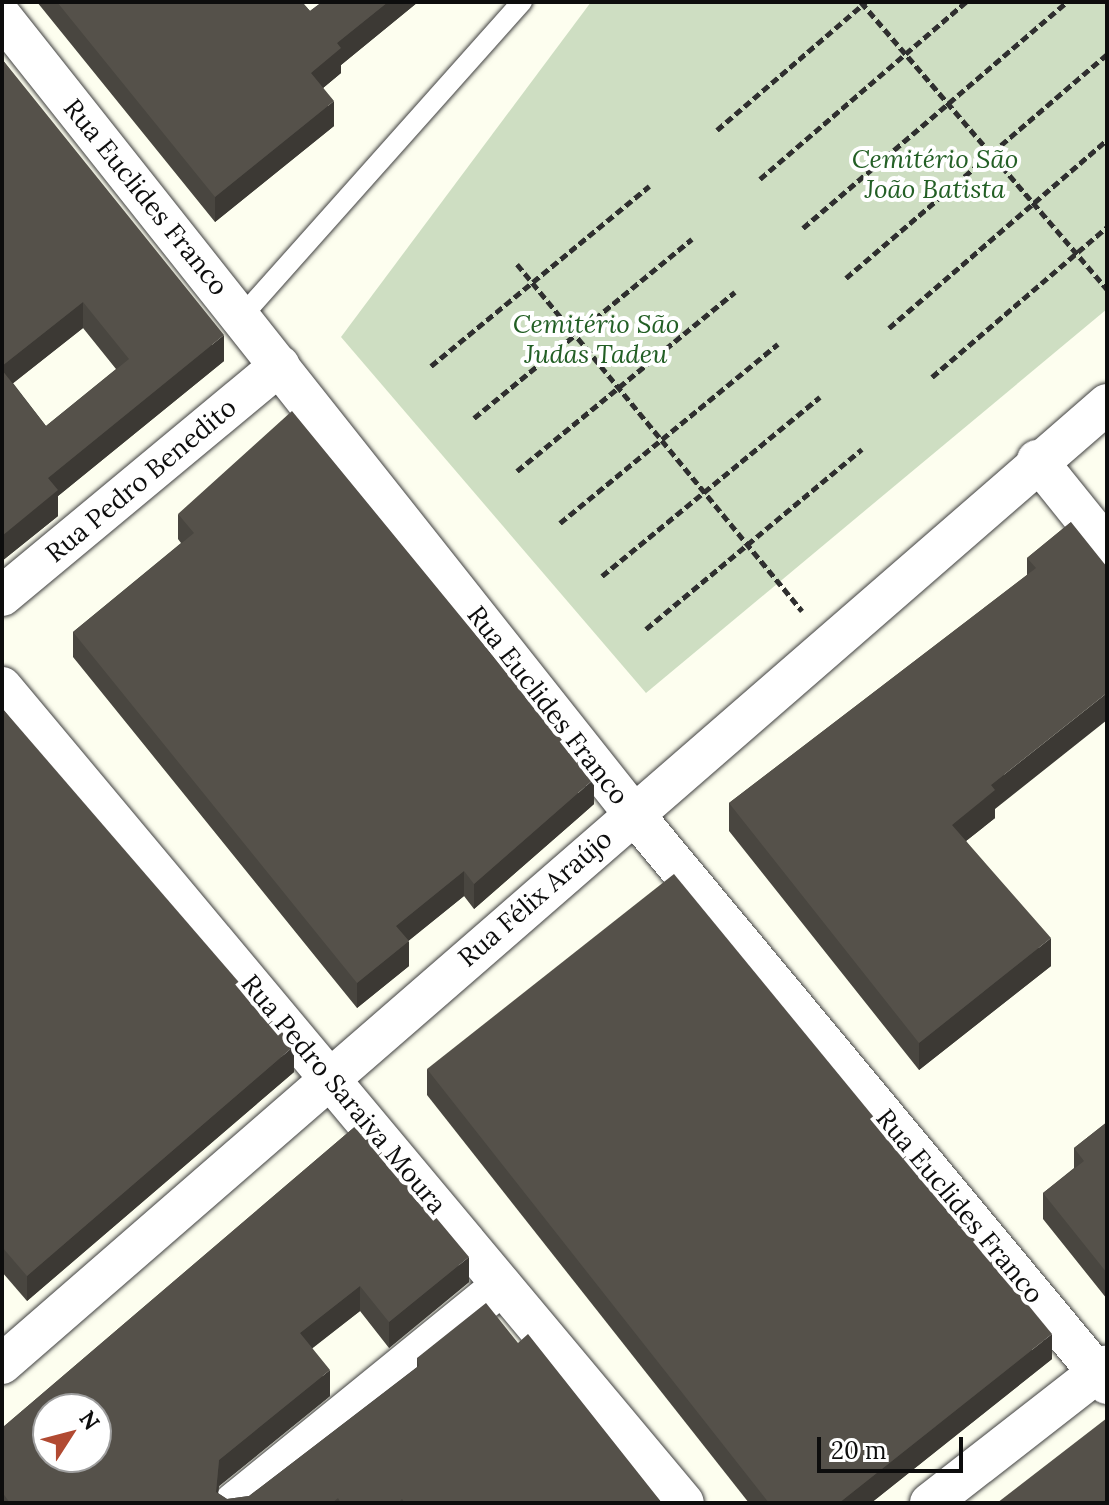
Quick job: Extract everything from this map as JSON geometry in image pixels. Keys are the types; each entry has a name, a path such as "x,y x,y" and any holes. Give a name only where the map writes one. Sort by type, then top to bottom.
{"street":[{"name":"Rua Euclides Franco","path":"2,17 633,813 1104,1374"},
{"name":"Rua Pedro Benedito","path":"2,596 280,365"},
{"name":"Rua Félix Araújo","path":"3,1361 633,813 829,647 1037,460 1107,404"},
{"path":"1037,460 1107,547"},
{"name":"Rua Pedro Saraiva Moura","path":"2,687 331,1076 684,1503"},
{"path":"234,1503 502,1285"},
{"path":"930,1503 1104,1374"}],"lane":[{"path":"242,316 522,2"}],"path":[{"path":"760,179 966,2"},
{"path":"803,228 1067,2"},
{"path":"717,130 863,3 1107,289"},
{"path":"846,278 1107,54"},
{"path":"889,328 1107,140"},
{"path":"431,366 649,186"},
{"path":"932,377 1107,227"},
{"path":"474,418 692,239"},
{"path":"517,264 829,647"},
{"path":"517,471 735,292"},
{"path":"560,523 778,344"},
{"path":"602,576 820,397"},
{"path":"646,629 862,449"}],"green space":[{"path":"591,2 1107,2 1107,309 646,693 341,337"}],"building":[{"path":"57,2 302,2 310,11 322,2 388,2 337,43 341,48 311,73 334,101 215,197"},
{"path":"2,59 224,335 48,478 58,490 2,536 2,370 46,426 129,359 83,302 2,366"},
{"path":"292,411 594,779 474,884 464,871 396,926 409,941 357,983 73,632 194,533 178,514"},
{"path":"1071,522 1107,567 1107,693 991,785 995,790 952,825 1051,938 919,1043 729,803 1036,568 1027,558"},
{"path":"2,708 294,1046 27,1276 2,1247"},
{"path":"674,874 1052,1334 839,1503 769,1503 427,1069"},
{"path":"1107,1122 1107,1273 1043,1193 1084,1161 1074,1148"},
{"path":"358,1124 469,1257 389,1322 360,1286 300,1333 330,1370 219,1460 216,1492 227,1499 249,1496 419,1366 417,1358 486,1303 518,1343 528,1334 662,1503 405,1503 402,1499 398,1503 341,1503 338,1498 332,1503 10,1503 2,1492 2,1428 32,1402 32,1473 112,1473 112,1393 43,1393"},
{"path":"1107,1418 1107,1503 997,1503"}],"park label":[{"name":"Cemitério São João Batista","path":"935,174"},
{"name":"Cemitério São Judas Tadeu","path":"596,339"}]}
